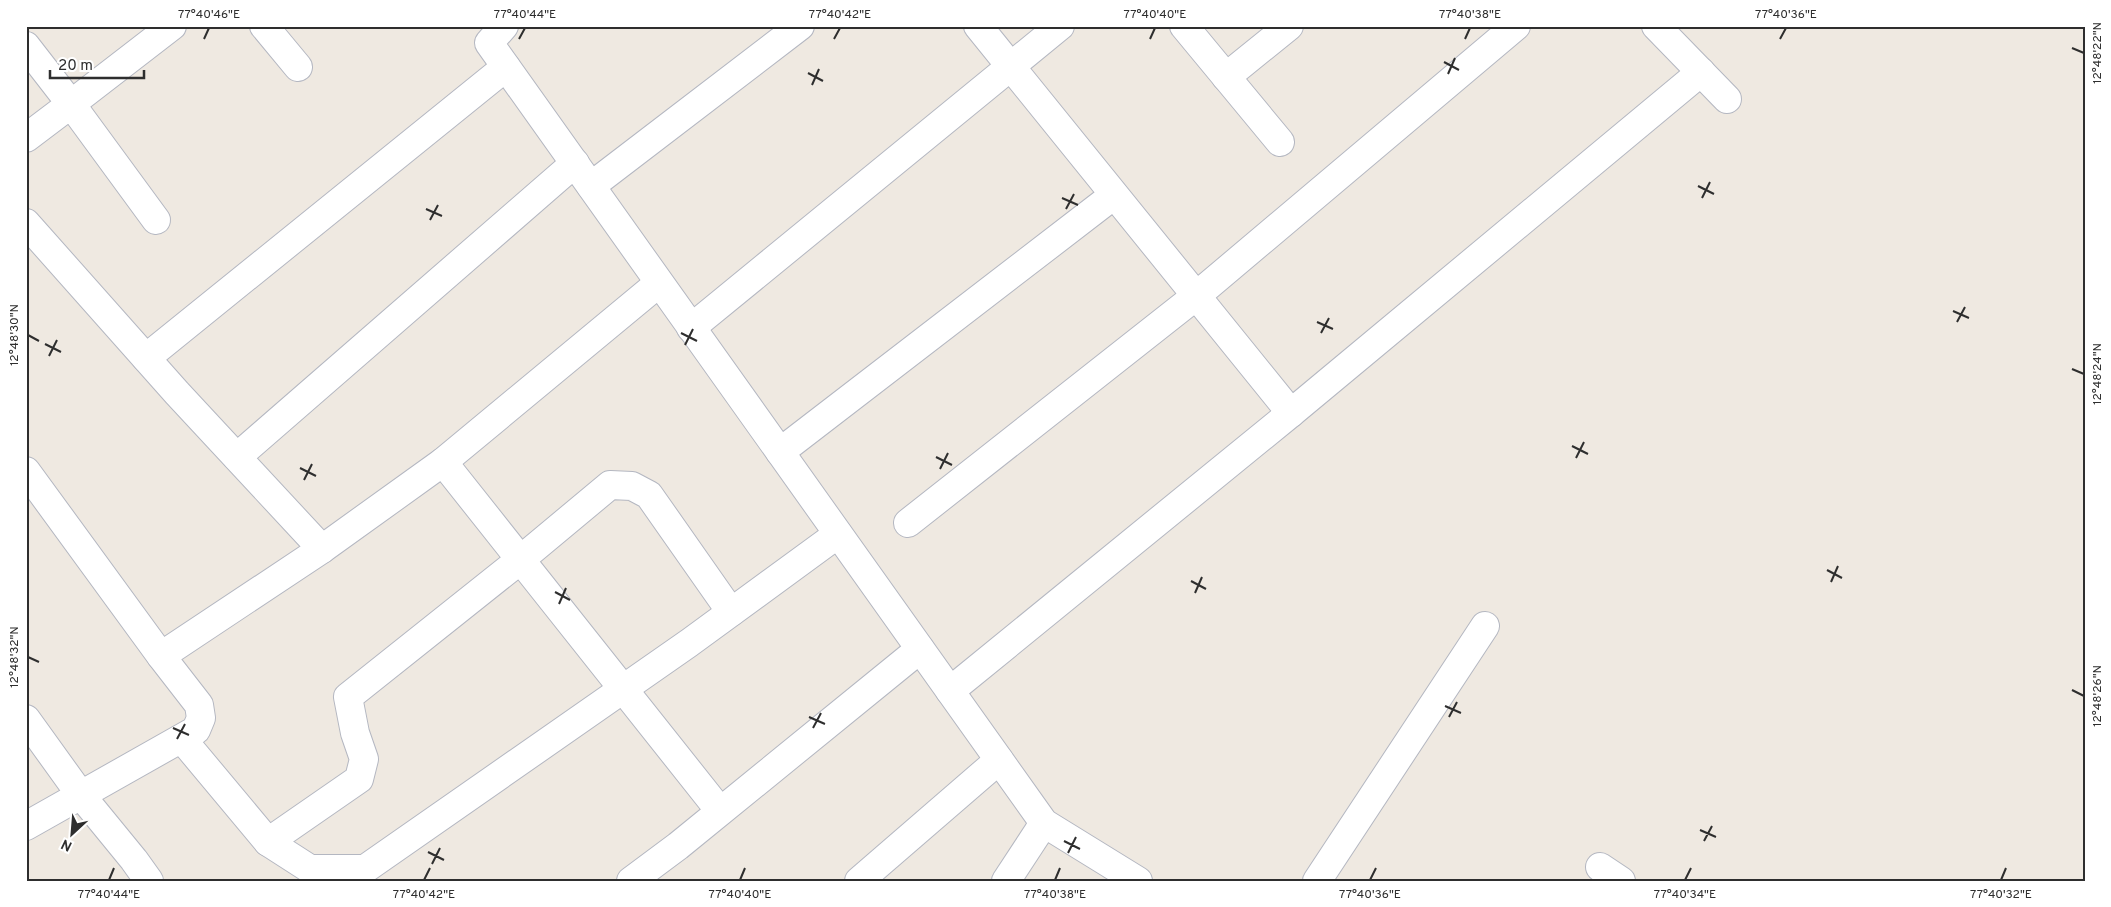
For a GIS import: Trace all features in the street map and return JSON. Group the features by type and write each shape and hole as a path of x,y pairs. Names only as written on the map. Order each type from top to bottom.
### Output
{"street":[{"path":"26,138 172,26"},
{"path":"264,26 298,67"},
{"path":"504,26 489,43 1044,823 1138,881"},
{"path":"591,186 800,26"},
{"path":"978,26 1292,413"},
{"path":"691,328 1060,26"},
{"path":"1184,26 1280,142"},
{"path":"1226,77 1290,26"},
{"path":"908,524 1196,296 1516,26"},
{"path":"1656,26 1727,100"},
{"path":"26,46 156,220"},
{"path":"146,358 506,67"},
{"path":"950,691 1292,413 1701,72"},
{"path":"237,457 575,163"},
{"path":"780,452 1114,195"},
{"path":"26,223 146,358 322,549"},
{"path":"160,656 322,549 443,462 660,282"},
{"path":"443,462 720,811"},
{"path":"26,471 160,656 199,705 201,718 196,730 182,739 80,794 26,826"},
{"path":"268,842 359,779 364,759 355,733 348,697 520,560 610,485 632,486 649,495 730,612"},
{"path":"182,739 268,842 314,875 365,869 689,643 838,534"},
{"path":"1316,881 1485,626"},
{"path":"631,881 678,846 920,649"},
{"path":"26,719 80,794 149,881"},
{"path":"859,881 999,760"},
{"path":"1006,881 1044,823"}]}
